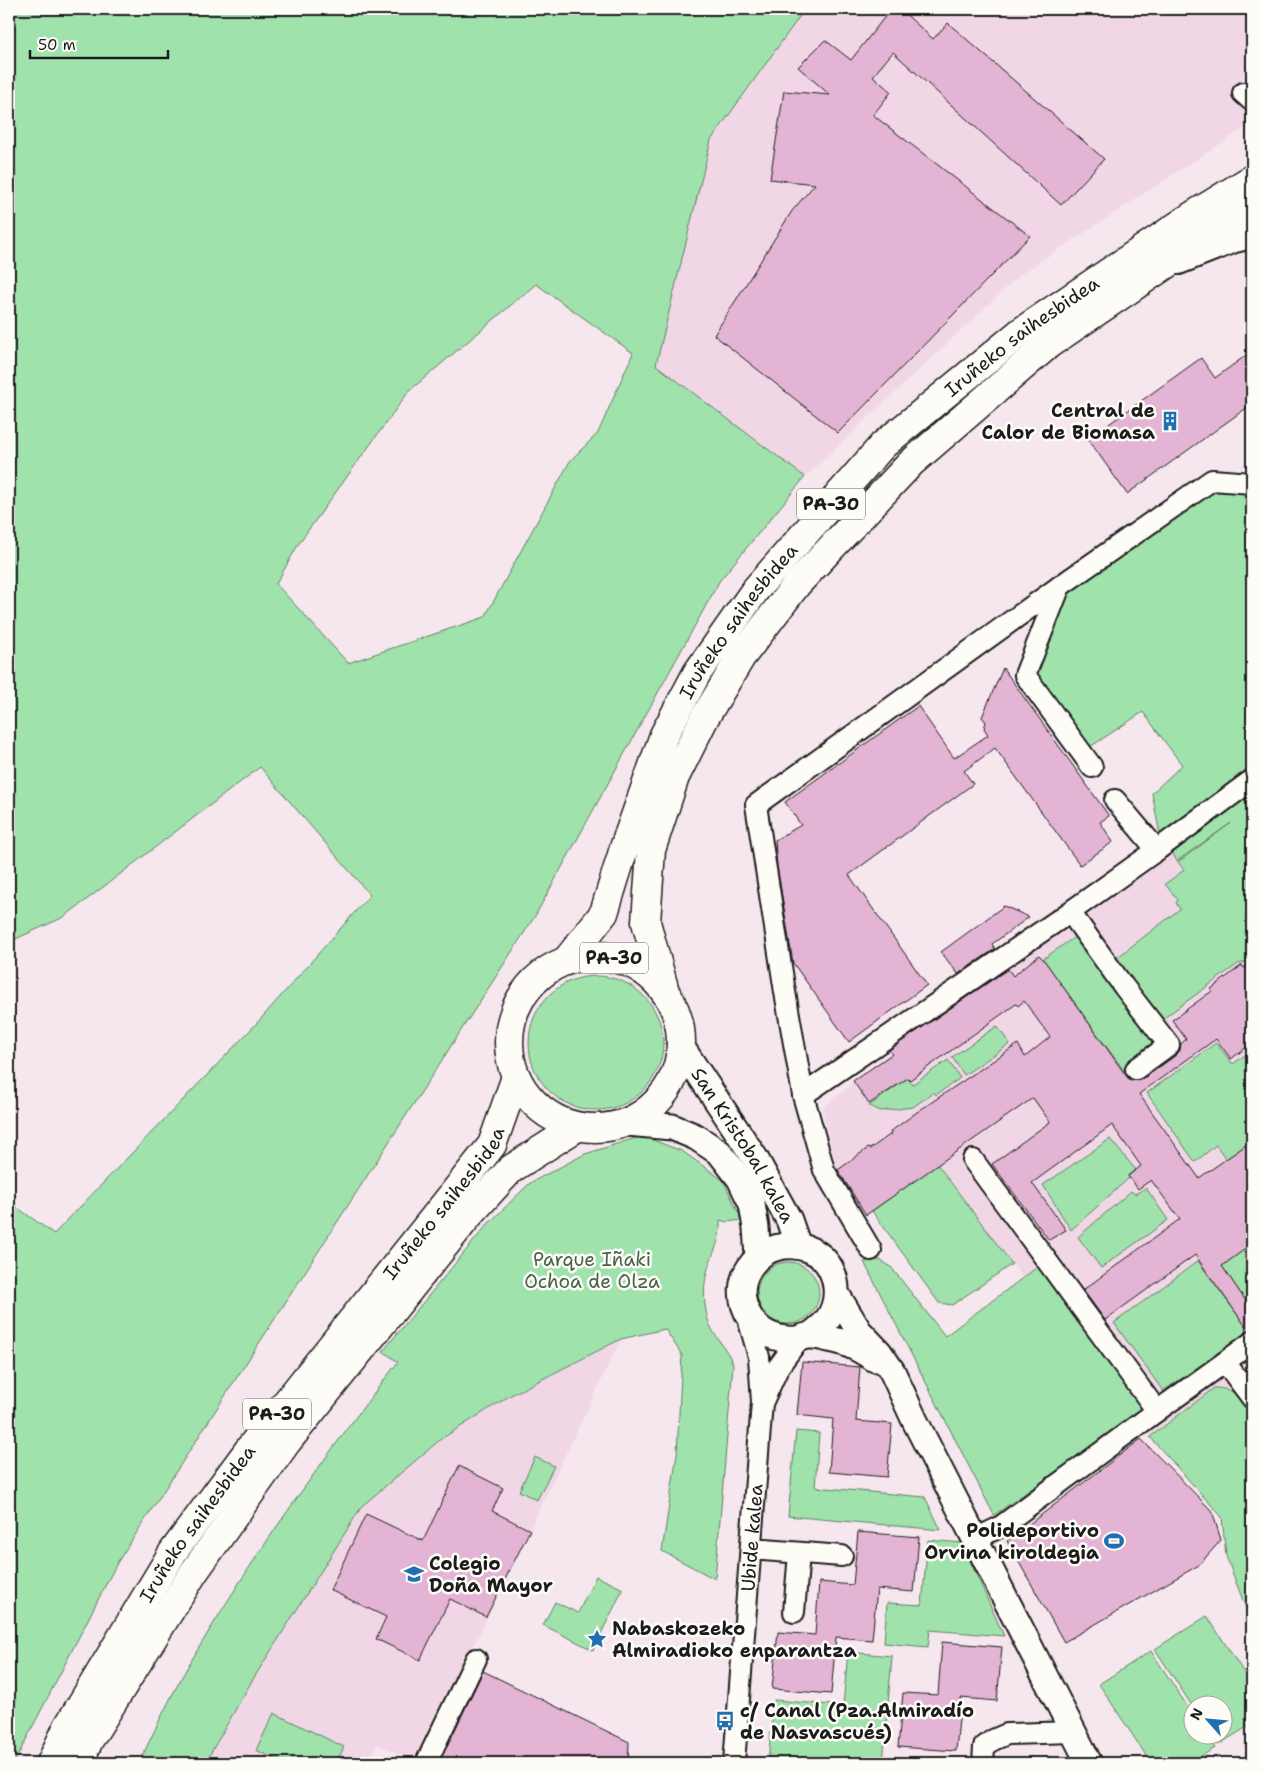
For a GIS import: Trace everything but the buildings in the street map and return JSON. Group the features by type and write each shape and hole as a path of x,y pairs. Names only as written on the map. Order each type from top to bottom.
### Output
{"highway":[{"name":"Iruñeko saihesbidea","path":"567,960 604,913 625,845 664,735 698,673 756,589 883,445 1022,331 1249,177"},
{"name":"Iruñeko saihesbidea","path":"664,988 646,922 651,850 675,777 704,717 741,657 796,584 911,463 1050,344 1205,238 1252,210"},
{"name":"PA-30","path":"593,955 620,958 644,970 664,988 675,1006 681,1027 682,1048 677,1072 665,1093 648,1111 627,1123 602,1129 577,1127 551,1117 530,1100 516,1077 509,1050 511,1021 523,995 542,974 567,960 593,955"},
{"name":"Iruñeko saihesbidea","path":"51,1763 67,1728 173,1552 250,1448 492,1146 516,1077"},
{"name":"Iruñeko saihesbidea","path":"79,1763 89,1740 194,1572 286,1443 469,1215 512,1169 577,1127"}],"main road":[{"name":"San Kristobal kalea","path":"682,1048 755,1158 789,1220 798,1246"},
{"name":"San Kristobal kalea","path":"627,1123 672,1127 696,1137 720,1153 740,1179 752,1204 758,1258"},
{"path":"804,1337 820,1329 828,1319 834,1308 837,1295 836,1281 830,1268 822,1258 811,1250 798,1246 783,1245 770,1249 749,1268 744,1281 742,1295 745,1308 751,1320 760,1330 772,1336 785,1339 804,1337 846,1343 886,1364"},
{"path":"837,1295 859,1331 879,1352 892,1371 1089,1763"}],"street":[{"path":"1252,94 1243,93 1252,101"},
{"path":"1156,272 1235,242 1252,238"},
{"path":"871,1250 824,1170 803,1095 784,992 756,805 1060,586 1212,480 1252,483"},
{"path":"1060,586 1025,675 1092,767"},
{"path":"803,1095 1070,912 1252,780"},
{"path":"1115,800 1156,850"},
{"path":"1070,912 1124,987 1169,1044 1136,1069"},
{"path":"973,1160 1157,1411"},
{"name":"Ubide kalea","path":"734,1763 762,1402 758,1357 745,1308"},
{"name":"Ubide kalea","path":"762,1402 778,1366 804,1337"},
{"path":"975,1539 1000,1527 1252,1342"},
{"path":"1225,1362 1252,1398"},
{"path":"751,1549 842,1556"},
{"path":"794,1612 799,1553"},
{"path":"426,1763 476,1659"},
{"path":"983,1763 984,1747 993,1740 1007,1734 1074,1732"}],"shaded area":[{"path":"805,9 1252,9 1252,123 1021,274 805,477 656,365 711,140"},
{"path":"1252,790 1252,1413 1234,1392 1222,1388 1214,1388 1150,1437 1135,1417 1040,1265 1023,1278 938,1164 866,1215 836,1171 822,1108 890,1052"},
{"name":"Colegio Doña Mayor","path":"621,1339 417,1763 378,1744 368,1763 205,1763 250,1684 362,1506 441,1439 511,1395"}],"green space":[{"path":"9,9 805,9 711,140 656,365 805,477 720,580 535,916 117,1563 14,1763 9,1763 9,1204 15,1206 54,1234 258,1022 370,895 260,767 64,917 9,942","holes":["536,284 633,353 598,433 570,461 485,617 348,663 276,584 299,543 409,391"]},
{"path":"1212,484 1252,489 1252,771 1160,835 1152,793 1182,765 1143,712 1087,749 1034,674 1068,588"},
{"path":"1243,797 1248,803 1246,806 1252,816 1252,961 1238,964 1161,1020 1115,959 1180,909 1176,903 1178,900 1165,884 1184,870 1178,862 1231,823 1177,861 1171,851"},
{"path":"1076,936 1159,1046 1124,1071 1043,959"},
{"path":"596,976 622,981 633,987 643,996 652,1006 658,1017 663,1043 658,1069 652,1080 643,1090 633,1099 622,1105 596,1110 570,1105 559,1099 549,1090 540,1080 534,1069 529,1043 534,1017 540,1006 549,996 559,987 570,981"},
{"path":"997,1026 1010,1044 964,1075 952,1057"},
{"path":"1216,1043 1233,1064 1252,1050 1252,1141 1226,1159 1216,1145 1195,1162 1147,1093"},
{"path":"948,1060 960,1078 936,1095 934,1092 913,1107 881,1111 869,1106 908,1078 913,1084"},
{"name":"Parque Iñaki Ochoa de Olza","path":"642,1136 682,1151 723,1180 742,1220 727,1222 720,1220 719,1239 709,1265 705,1286 705,1306 708,1320 733,1364 715,1579 662,1551 677,1454 682,1355 665,1329 621,1339 511,1395 441,1439 362,1506 250,1684 205,1763 139,1763 180,1680 235,1589 314,1474 398,1362 383,1351 487,1225 530,1183 585,1154"},
{"path":"1110,1139 1136,1170 1128,1175 1129,1178 1071,1230 1043,1185"},
{"path":"937,1164 1012,1264 952,1305 939,1303 872,1211"},
{"path":"1146,1188 1168,1220 1101,1268 1078,1237 1131,1191 1135,1194"},
{"path":"1252,1243 1252,1310 1222,1266"},
{"path":"880,1260 891,1267 945,1336 1040,1265 1147,1408 994,1515 864,1262"},
{"path":"1198,1261 1250,1332 1163,1391 1114,1323"},
{"path":"782,1262 794,1262 810,1271 817,1281 819,1293 817,1305 810,1315 794,1324 782,1324 771,1319 762,1310 757,1299 757,1287 762,1276 771,1267"},
{"path":"1214,1388 1233,1392 1241,1398 1252,1413 1252,1624 1226,1556 1222,1517 1150,1437"},
{"path":"796,1431 819,1433 815,1487 925,1497 941,1530 788,1516"},
{"path":"535,1457 554,1466 537,1500 519,1491"},
{"path":"928,1540 962,1543 1004,1636 930,1630 928,1647 884,1643 887,1603 922,1605"},
{"path":"596,1576 623,1589 593,1650 543,1625 555,1602 578,1613"},
{"path":"1207,1616 1252,1685 1252,1724 1234,1735 1234,1694 1184,1694 1155,1649"},
{"path":"1151,1651 1184,1701 1184,1744 1212,1744 1215,1748 1190,1763 1151,1763 1099,1684"},
{"path":"848,1652 892,1656 883,1763 768,1763 774,1700 843,1706"},
{"path":"274,1713 344,1747 336,1763 283,1763 256,1750"},
{"path":"898,1759 946,1763 897,1763"}],"place":[{"name":"Central de Calor de Biomasa","path":"1170,421"},
{"name":"Polideportivo Orvina kiroldegia","path":"1114,1541"},
{"name":"Colegio Doña Mayor","path":"414,1574"},
{"name":"Nabaskozeko Almiradioko enparantza","path":"597,1639"},
{"name":"c/ Canal (Pza.Almiradío de Nasvascués)","path":"725,1721"}]}
